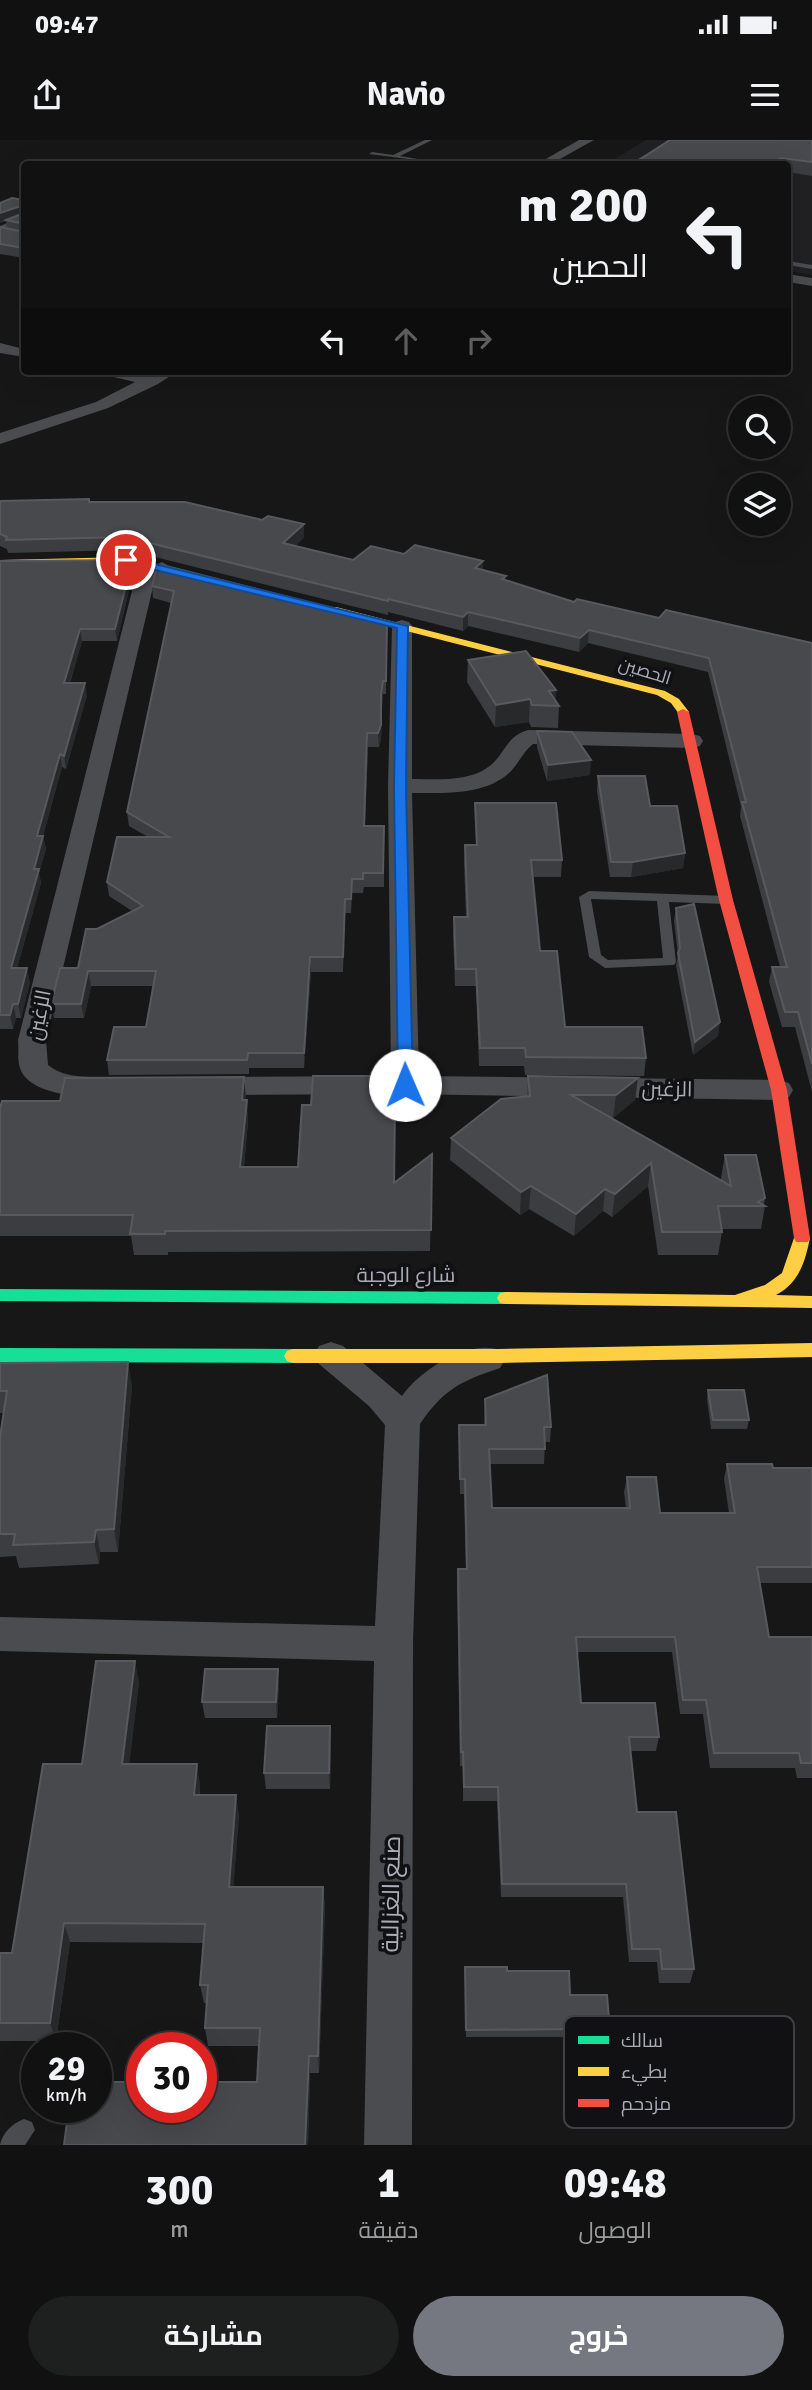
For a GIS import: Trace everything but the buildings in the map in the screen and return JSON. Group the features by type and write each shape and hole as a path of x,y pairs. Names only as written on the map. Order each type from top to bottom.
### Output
{"street":[{"path":"548,161 587,140"},
{"path":"791,278 812,282"},
{"path":"0,348 21,352"},
{"path":"125,375 152,381"},
{"path":"0,439 102,405 163,375"},
{"path":"0,433 38,426"},
{"path":"0,563 126,560 228,584"},
{"name":"الزغين","path":"122,1087 68,1087 46,1079 34,1069 32,1040 147,576 162,568"},
{"name":"الحصين","path":"322,607 661,693 675,701 684,713 726,900 779,1090 802,1239 796,1269 783,1284 759,1295 731,1302"},
{"path":"402,626 400,786 405,1085"},
{"path":"400,786 461,783 488,777 505,764 519,742 528,737 692,741"},
{"name":"الزغين","path":"176,1086 405,1085 779,1090"},
{"name":"شارع الوجبة","path":"0,1295 812,1302"},
{"path":"429,1313 465,1297"},
{"path":"0,1355 498,1356 812,1350"},
{"path":"331,1355 381,1396 402,1421 425,1390 458,1368 498,1356"},
{"name":"صنع الغزالية","path":"388,2145 394,1644 402,1421"},
{"path":"0,1634 394,1644"}],"lane":[{"path":"394,157 429,140"},
{"path":"638,161 673,140"},
{"path":"372,154 423,161"},
{"path":"0,231 21,219"},
{"path":"12,223 21,225"},
{"path":"0,231 12,236"},
{"path":"791,264 812,267"},
{"path":"663,898 670,962 605,964 598,961 595,957 586,897 593,894 726,900"}],"shaded area":[{"path":"646,140 812,140 812,275 791,272 791,161 611,161"}],"traffic: fast":[{"path":"0,1295 506,1298"},
{"path":"0,1355 293,1356"}],"traffic: slow":[{"path":"0,563 126,560 209,579"},
{"path":"336,610 661,693 675,701 683,712"},
{"path":"731,1302 781,1285 794,1268 802,1238"},
{"path":"506,1298 812,1302"},
{"path":"293,1356 498,1356 812,1350"}],"traffic: jam":[{"path":"683,712 726,900 779,1090 802,1238"}],"route":[{"path":"126,560 402,626 400,786 405,1085"}]}
